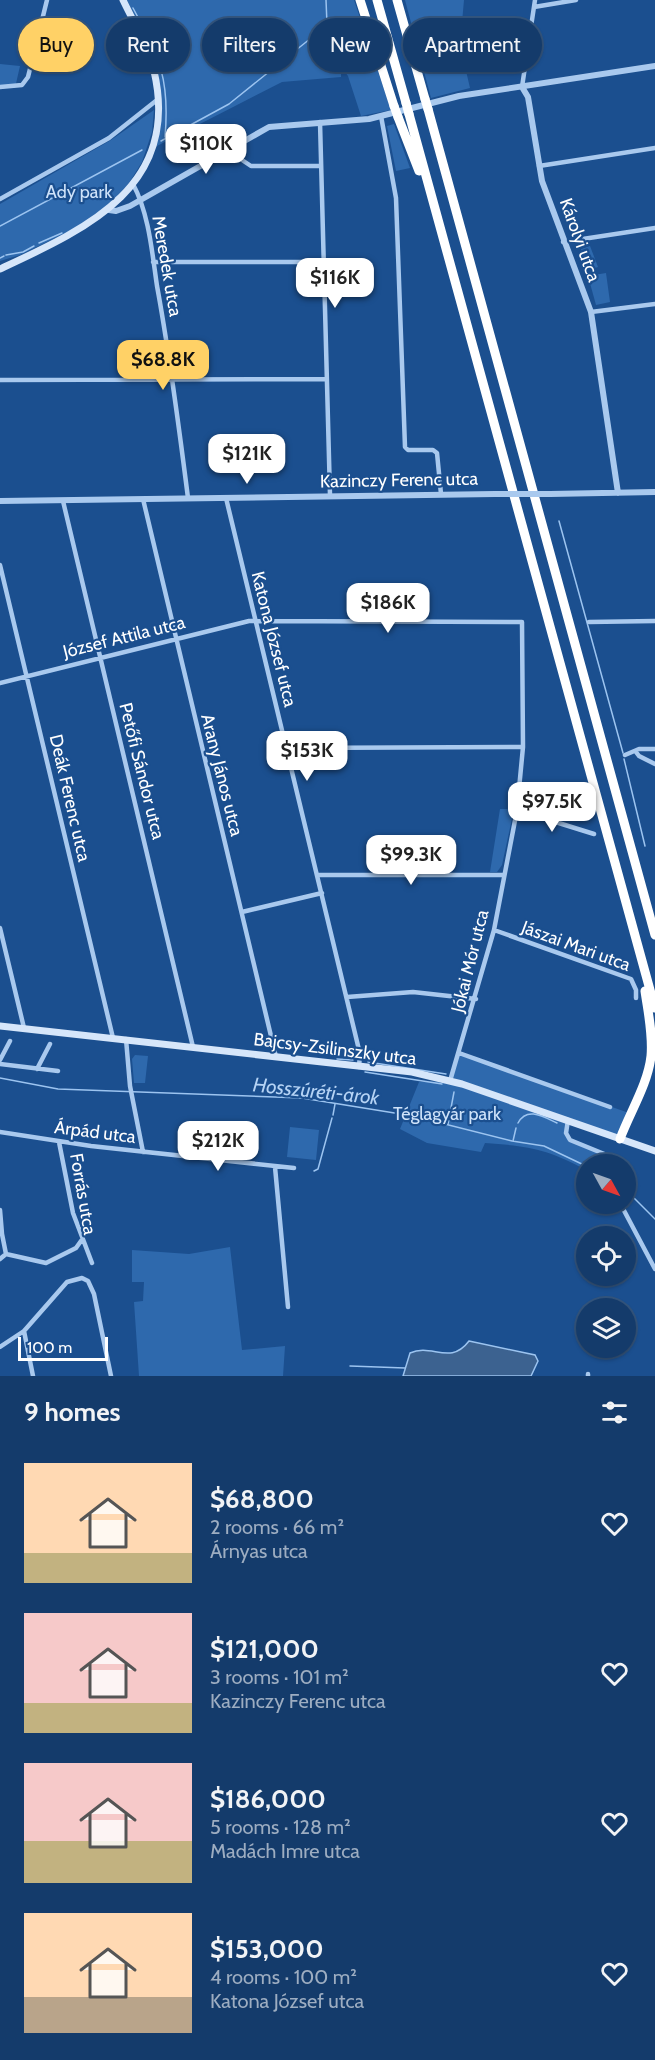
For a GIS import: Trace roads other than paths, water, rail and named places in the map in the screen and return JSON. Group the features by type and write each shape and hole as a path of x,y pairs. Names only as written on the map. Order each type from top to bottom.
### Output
{"highway":[{"path":"360,0 394,112 454,274"},
{"path":"377,0 655,1008"},
{"path":"397,0 655,936"},
{"path":"620,1138 643,1083 651,1056 649,1014 636,959 635,941"}],"main road":[{"path":"0,269 72,233 109,210 133,184 150,152 156,126 158,98 151,61 123,0"},
{"name":"Bajcsy-Zsilinszky utca","path":"0,1026 412,1072 450,1081 655,1151"}],"street":[{"path":"0,87 22,85 28,77 47,0"},
{"name":"Károlyi utca","path":"535,0 522,87 528,97 538,166 563,242 591,312 618,493"},
{"path":"534,7 576,0"},
{"path":"109,210 116,211 141,199 269,127 381,116 449,98 655,66"},
{"path":"0,199 109,138 158,98"},
{"path":"381,116 396,198 405,447 437,452 441,494"},
{"path":"320,122 330,495"},
{"path":"236,144 245,165 320,166"},
{"path":"538,166 655,148"},
{"name":"Meredek utca","path":"133,184 141,199 153,262 174,380 189,498"},
{"path":"563,242 655,228"},
{"path":"153,262 323,262"},
{"path":"591,312 655,304"},
{"path":"0,380 326,379"},
{"name":"Kazinczy Ferenc utca","path":"0,501 655,492"},
{"name":"Katona József utca","path":"226,498 347,997 360,1054 359,1067"},
{"name":"Arany János utca","path":"142,499 276,1057"},
{"name":"Petőfi Sándor utca","path":"63,501 193,1047"},
{"name":"Deák Ferenc utca","path":"0,565 113,1038"},
{"name":"József Attila utca","path":"0,683 175,638 255,621 522,622"},
{"path":"589,622 655,621"},
{"name":"Jókai Mór utca","path":"450,1081 476,999 494,930 517,810 523,747 522,622"},
{"path":"287,748 523,747"},
{"path":"625,755 639,749 655,749"},
{"path":"636,752 655,764"},
{"path":"517,810 594,834"},
{"path":"318,875 503,875"},
{"path":"242,912 322,893"},
{"path":"0,928 24,1028"},
{"name":"Jászai Mari utca","path":"494,930 632,979 636,998"},
{"path":"347,997 413,992 476,999"},
{"path":"126,1040 130,1086 143,1152"},
{"path":"10,1041 0,1062 58,1071"},
{"path":"36,1069 50,1044"},
{"path":"459,1053 610,1107"},
{"path":"568,1120 566,1133 570,1140 604,1154"},
{"name":"Árpád utca","path":"0,1132 59,1142 294,1168"},
{"name":"Forrás utca","path":"6,1254 46,1263 76,1248 81,1241 59,1142"},
{"path":"275,1167 288,1307"},
{"path":"0,1210 1,1235 6,1254 0,1259"},
{"path":"626,1214 655,1269"},
{"path":"81,1241 92,1263"},
{"path":"0,1347 24,1331 70,1279 79,1277 89,1284 94,1293 111,1376"},
{"path":"24,1331 33,1376"}],"waterway":[{"path":"326,0 327,18"},
{"path":"133,8 150,41 161,70 166,100 165,137"},
{"name":"Hosszúréti-árok","path":"161,141 229,104 309,40"},
{"name":"Hosszúréti-árok","path":"0,226 142,150"},
{"path":"39,243 62,233"},
{"path":"6,255 23,252 34,246"},
{"path":"0,258 4,256"},
{"path":"559,521 623,753"},
{"path":"624,759 645,846"},
{"path":"337,1059 353,1060"},
{"path":"368,1062 446,1074"},
{"path":"365,1072 442,1084"},
{"name":"Hosszúréti-árok","path":"0,1078 58,1089 302,1098 413,1116 512,1141 544,1146 576,1161"},
{"path":"448,1124 454,1092"},
{"path":"333,1115 335,1104"},
{"path":"518,1123 526,1115 531,1114 557,1123"},
{"path":"314,1171 318,1169 332,1118"},
{"path":"513,1141 516,1128"},
{"name":"Hosszúréti-árok","path":"636,1200 655,1219"},
{"path":"350,1366 405,1368"}],"park label":[{"name":"Ady park","path":"79,192"},
{"name":"Téglagyár park","path":"447,1114"}]}
